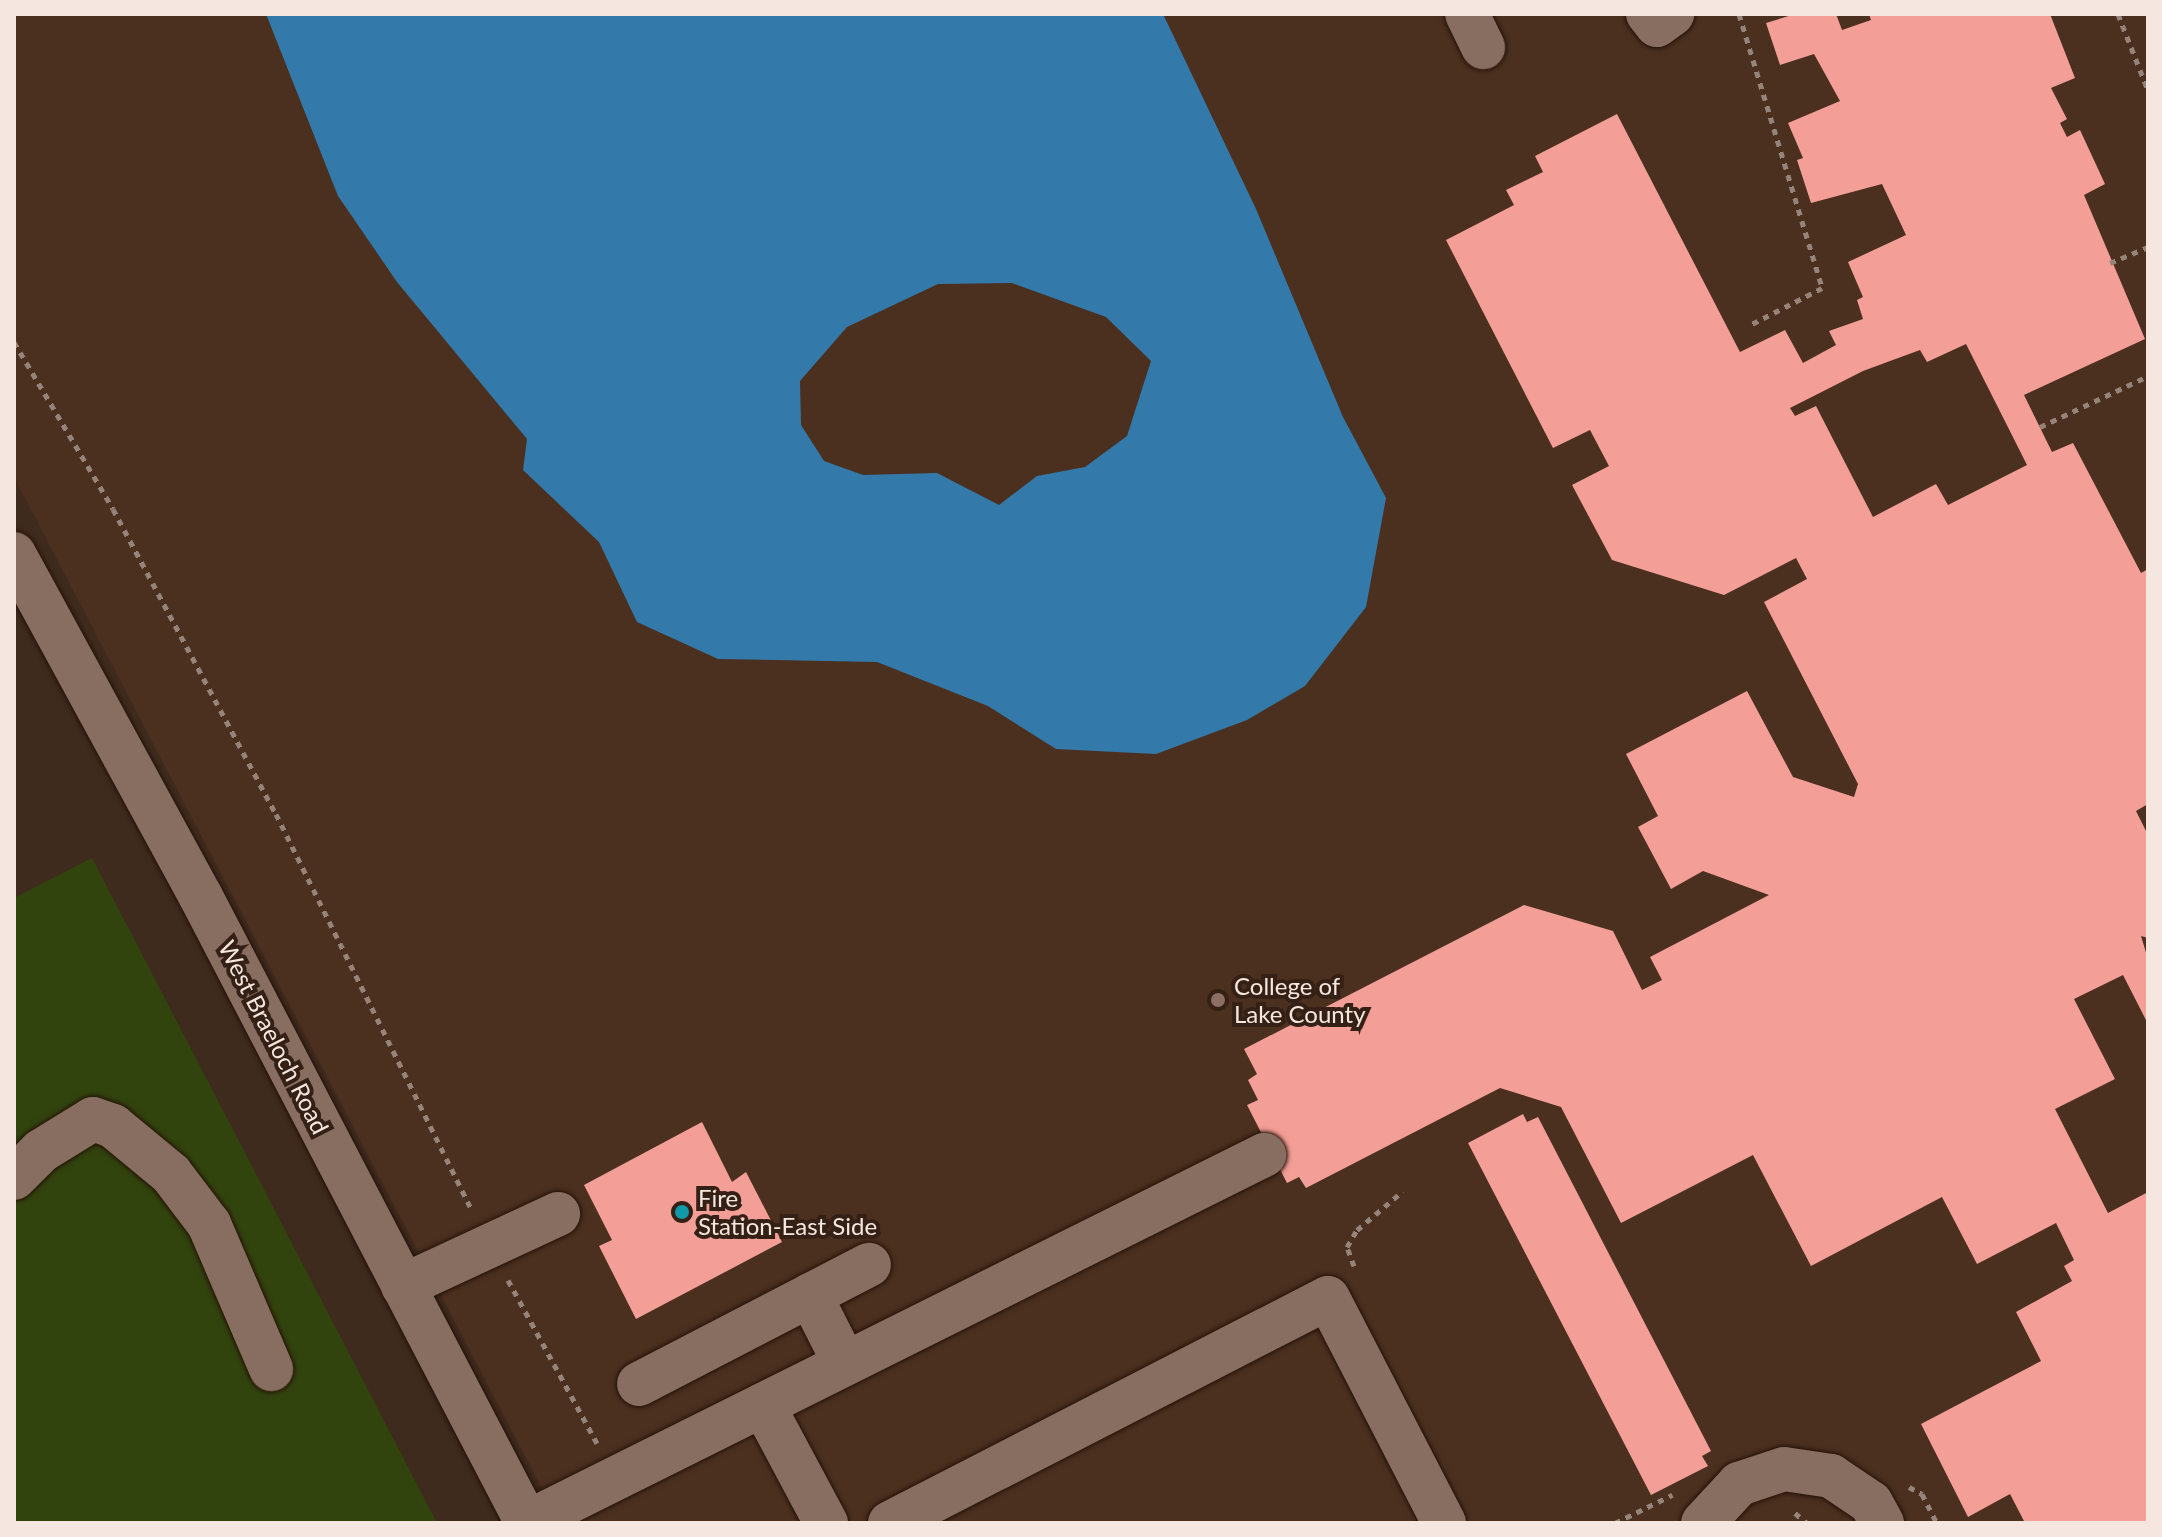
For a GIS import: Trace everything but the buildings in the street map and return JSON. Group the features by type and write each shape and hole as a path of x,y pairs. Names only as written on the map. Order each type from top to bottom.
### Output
{"street":[{"path":"1648,14 1657,25 1672,14"},
{"name":"West Braeloch Road","path":"14,554 207,909 526,1523"},
{"path":"14,1178 41,1151 93,1119 113,1126 171,1174 209,1224 271,1369"},
{"path":"526,1523 1264,1155"},
{"path":"403,1286 558,1214"},
{"path":"639,1384 869,1265"},
{"path":"810,1295 845,1364"},
{"path":"890,1523 1328,1298 1444,1523"},
{"path":"763,1405 826,1523"},
{"path":"1693,1506 1739,1484 1784,1469 1831,1476 1871,1503 1882,1523"}],"path":[{"path":"1739,14 1822,288 1750,325"},
{"path":"2118,14 2148,90"},
{"path":"2110,263 2148,247"},
{"path":"14,342 113,509 276,814 490,1246 616,1478"},
{"path":"2040,427 2148,376"},
{"path":"1357,1278 1347,1247 1357,1230 1403,1191"},
{"path":"1615,1523 1693,1506"}],"shaded area":[{"name":"College of Lake County","path":"14,14 2148,14 2148,1523 560,1523 14,477"}],"green space":[{"path":"92,858 437,1523 14,1523 14,898"}],"water":[{"path":"266,14 1163,14 1256,209 1343,417 1386,498 1366,607 1305,686 1247,720 1156,754 1056,749 988,706 877,662 718,659 637,622 599,542 523,470 527,439 397,282 338,196","holes":["1012,283 1106,317 1151,361 1127,436 1085,467 1037,476 999,505 937,473 863,475 824,461 801,425 800,381 847,327 938,284"]}],"place":[{"name":"College of Lake County","path":"1218,1000"},
{"name":"Fire Station-East Side","path":"682,1212"}]}
